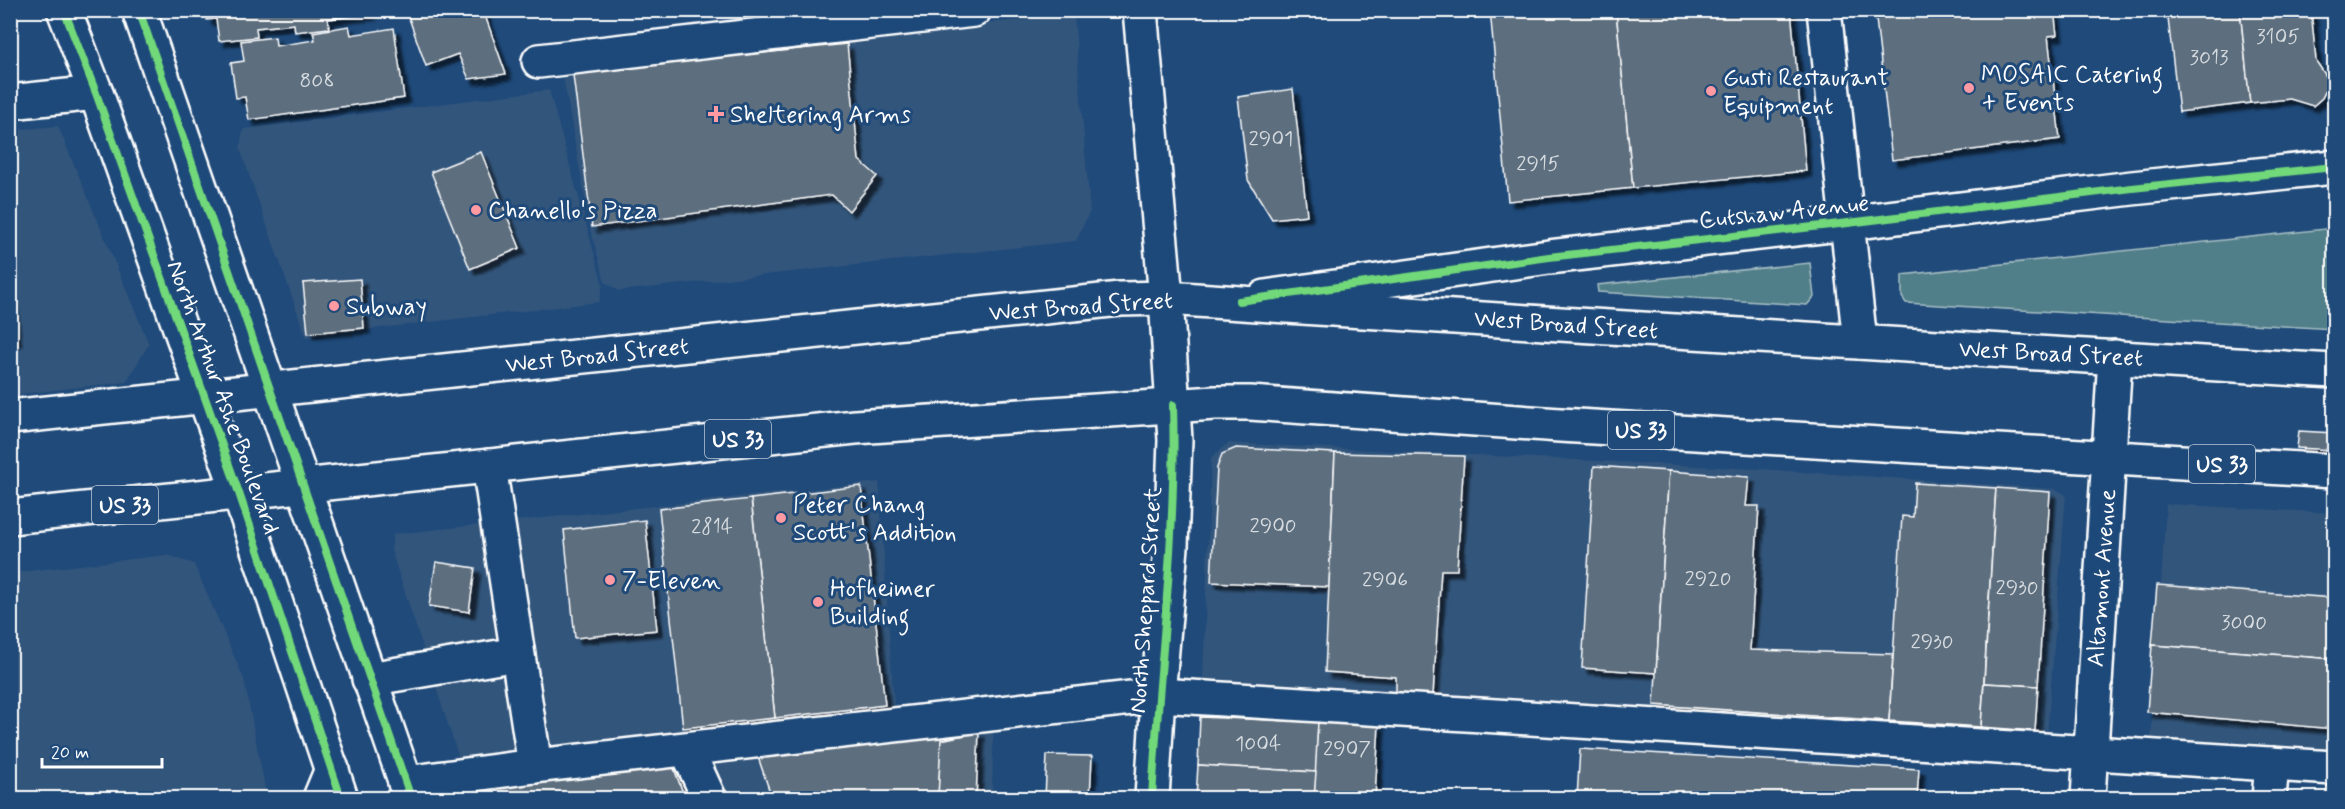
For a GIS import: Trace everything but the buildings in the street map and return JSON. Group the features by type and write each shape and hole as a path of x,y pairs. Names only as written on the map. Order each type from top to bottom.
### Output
{"main road":[{"name":"North Arthur Ashe Boulevard","path":"64,10 96,93 238,493 331,789"},
{"name":"North Arthur Ashe Boulevard","path":"139,10 408,791"},
{"path":"539,61 974,10"},
{"name":"North Sheppard Street","path":"1140,10 1166,298 1174,440 1171,547 1152,798"},
{"path":"1824,10 1860,342"},
{"path":"10,102 96,93"},
{"name":"Cutshaw Avenue","path":"1239,301 1549,256 1848,223 2132,188 2334,167"},
{"name":"West Broad Street","path":"10,417 1120,299 1166,298 2334,371"},
{"name":"Altamont Avenue","path":"2088,798 2115,357"},
{"name":"US 33","path":"10,517 855,426 948,419 1108,412 1173,405 1250,403 1571,426 2334,471"},
{"path":"489,466 535,766"},
{"path":"369,679 518,654"},
{"path":"408,791 535,766 1158,695 2334,768"},
{"path":"687,750 709,798"},
{"path":"2270,798 2272,764"}],"shaded area":[{"path":"1074,15 1090,211 1076,241 619,291 605,282 591,232 562,71 569,62"},
{"path":"549,90 603,285 599,302 306,337 240,149 243,129"},
{"path":"58,126 149,344 126,382 11,395 10,130"},
{"path":"1228,443 1760,469 2056,489 2066,495 2047,737 1208,682 1203,679 1211,458"},
{"path":"879,482 894,705 994,698 992,798 472,798 391,550 393,534"},
{"path":"2166,504 2334,513 2334,753 2151,738"},
{"path":"167,555 194,564 244,679 267,798 11,798 11,573"}],"green space":[{"path":"2334,228 2334,329 1906,303 1902,297 1902,275"},
{"path":"1810,263 1814,297 1807,305 1598,292 1597,285"}],"cycle path":[{"path":"64,10 96,93 239,493 341,798"},
{"path":"139,10 411,798"},
{"path":"1239,301 1549,257 2132,188 2334,167"},
{"path":"1152,798 1170,553 1174,454 1173,405"}],"place":[{"name":"MOSAIC Catering + Events","path":"1969,88"},
{"name":"Gusti Restaurant Equipment","path":"1711,91"},
{"name":"Sheltering Arms","path":"716,114"},
{"name":"Chanello's Pizza","path":"476,210"},
{"name":"Subway","path":"334,306"},
{"name":"Peter Chang Scott's Addition","path":"781,518"},
{"name":"7-Eleven","path":"610,580"},
{"name":"Hofheimer Building","path":"818,602"}]}
